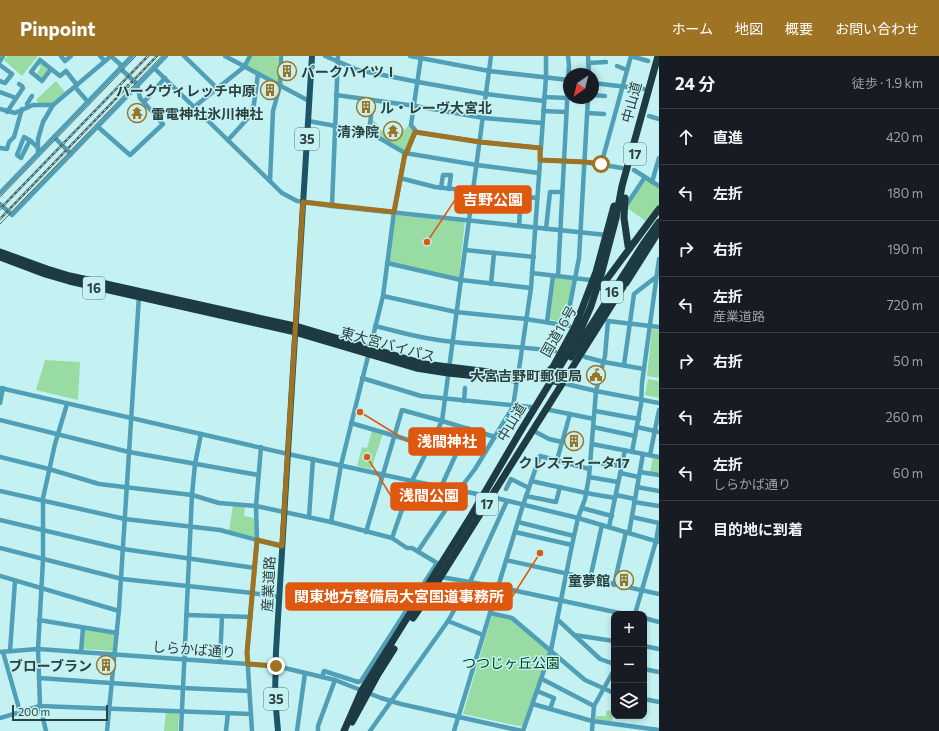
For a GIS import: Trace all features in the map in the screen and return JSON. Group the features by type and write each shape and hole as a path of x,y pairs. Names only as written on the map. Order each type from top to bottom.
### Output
{"highway":[{"name":"中山道","path":"344,731 365,692 565,362 591,306 602,275 615,224 622,186 658,56"},
{"name":"中山道","path":"628,246 623,212 626,190 659,64"},
{"path":"570,326 592,286 638,128"},
{"name":"16","path":"601,288 659,209"},
{"name":"16","path":"570,350 659,217"},
{"name":"16","path":"565,362 659,222"},
{"name":"16","path":"623,287 659,231"},
{"name":"東大宮バイパス","path":"0,252 47,269 139,295"},
{"name":"東大宮バイパス","path":"0,257 45,274 69,281 295,329 369,351 448,370 562,383"},
{"name":"中山道","path":"348,731 365,692 441,577 545,409 623,287 626,278"},
{"name":"国道16号","path":"527,377 546,374 553,366 570,326 589,304"},
{"path":"553,366 554,374 562,383"},
{"name":"東大宮バイパス","path":"518,378 527,377 546,381"},
{"path":"460,546 488,477 546,381"},
{"name":"17","path":"410,622 472,517"}],"main road":[{"name":"産業道路","path":"278,731 276,666 279,598 312,56"},
{"name":"35","path":"289,432 293,420 298,238 302,223"}],"street":[{"path":"0,60 3,56"},
{"path":"61,56 65,61 71,56"},
{"path":"100,56 105,61"},
{"path":"38,154 38,139 43,122 53,105 111,56 138,85 140,98 163,124 130,155 98,127"},
{"path":"0,193 132,56"},
{"path":"0,204 12,215 166,56"},
{"path":"184,56 217,88"},
{"path":"225,56 309,101"},
{"path":"194,106 244,67 250,56"},
{"path":"325,56 338,59 358,70 418,82 486,94 544,99 563,98"},
{"path":"410,56 489,71 563,79"},
{"path":"392,538 412,481 442,421 484,118 491,56"},
{"path":"418,551 475,469 514,405 534,257 540,148 546,77 546,56"},
{"path":"568,56 568,68"},
{"path":"588,56 588,68"},
{"path":"601,164 631,56 648,61"},
{"path":"270,181 273,111 280,86 279,57"},
{"path":"331,522 341,465 383,296 394,212 405,154 416,130 411,125 421,57"},
{"path":"332,206 338,59"},
{"path":"51,69 42,81 31,72 40,60 60,76 66,71 88,102"},
{"path":"588,63 606,62"},
{"path":"0,65 12,74 4,83 0,81"},
{"path":"617,66 627,70"},
{"path":"154,68 282,193 297,201 606,235"},
{"path":"228,140 249,118 254,104 258,74"},
{"path":"144,102 165,78"},
{"path":"7,112 23,88 19,84"},
{"path":"599,84 644,89"},
{"path":"0,92 16,98"},
{"path":"336,95 484,118 542,123"},
{"path":"28,107 27,104 32,96"},
{"path":"599,96 605,96"},
{"path":"369,132 373,100"},
{"path":"0,109 15,113 28,107 40,104 53,105"},
{"path":"547,322 556,276 561,230 567,104"},
{"path":"383,296 456,312 526,319 570,326 575,278 579,258 588,104"},
{"path":"0,148 7,149 9,142 14,137 22,110"},
{"path":"543,111 566,112"},
{"path":"587,113 604,114"},
{"path":"649,116 659,119"},
{"path":"308,121 369,132 405,154 539,173"},
{"path":"415,132 480,142 540,148"},
{"path":"54,137 71,154"},
{"path":"31,141 37,147"},
{"path":"652,182 659,158"},
{"path":"540,160 585,162 622,168"},
{"path":"634,170 659,186"},
{"path":"441,188 443,175 451,175 449,189"},
{"path":"627,204 644,177"},
{"path":"400,178 441,188 537,198"},
{"path":"546,229 550,192 562,192"},
{"path":"519,226 521,196"},
{"path":"465,250 534,257"},
{"path":"491,284 494,253"},
{"path":"632,452 642,400 644,369 659,259"},
{"path":"387,263 461,280 531,288"},
{"path":"532,273 590,280"},
{"path":"624,365 634,294 656,277"},
{"path":"107,731 122,579 139,295"},
{"path":"523,731 551,650 578,518 586,493 590,469 596,392 604,362 608,321 659,327"},
{"path":"375,326 426,338 452,342 555,351"},
{"path":"585,357 644,369"},
{"path":"362,378 421,396 531,407"},
{"path":"562,383 596,392 659,403"},
{"path":"0,403 2,388 131,419 383,475 477,494"},
{"path":"464,401 466,388"},
{"path":"46,731 40,706 38,649 43,560 43,501 58,434 67,404"},
{"path":"545,409 594,419"},
{"path":"366,532 402,410 495,437"},
{"path":"595,410 639,419"},
{"path":"650,455 657,432 659,410"},
{"path":"557,460 570,414"},
{"path":"0,420 129,452 258,476"},
{"path":"351,423 429,446"},
{"path":"593,427 635,436"},
{"path":"441,487 468,428"},
{"path":"637,428 657,432"},
{"path":"532,430 562,442"},
{"path":"181,731 192,495 195,464 201,434"},
{"path":"592,444 659,457"},
{"path":"252,731 247,653 257,540 256,506 261,447"},
{"path":"609,527 625,450"},
{"path":"614,585 632,516 643,454"},
{"path":"454,731 523,505 540,456 590,469"},
{"path":"0,457 50,469 100,484 192,495 219,503 256,506 331,522 392,538 407,548 412,548 437,563 361,681 358,682 324,671 322,677"},
{"path":"309,517 313,459"},
{"path":"590,462 622,466"},
{"path":"640,472 659,475"},
{"path":"620,473 639,477"},
{"path":"589,477 618,482"},
{"path":"506,488 511,479 529,488"},
{"path":"531,481 586,493 616,496 659,506"},
{"path":"526,496 556,502 560,487"},
{"path":"637,487 659,490"},
{"path":"0,491 125,519 220,530 282,546"},
{"path":"496,498 578,518 658,541"},
{"path":"372,731 448,620 470,582 507,501"},
{"path":"582,508 612,516"},
{"path":"632,516 659,524 658,541 641,590 636,611"},
{"path":"0,520 123,550 255,568"},
{"path":"518,522 574,536"},
{"path":"590,579 602,525"},
{"path":"515,532 572,545"},
{"path":"0,548 122,579 253,593 279,598"},
{"path":"506,560 659,594"},
{"path":"0,576 119,611"},
{"path":"441,577 498,587 611,611"},
{"path":"10,651 15,581"},
{"path":"490,613 512,618 585,680 611,692"},
{"path":"186,615 251,617"},
{"path":"220,662 222,616"},
{"path":"557,619 600,659 611,663"},
{"path":"647,619 659,622"},
{"path":"39,620 117,633"},
{"path":"448,620 483,636"},
{"path":"81,652 83,628"},
{"path":"573,634 611,640"},
{"path":"647,647 659,649"},
{"name":"しらかば通り","path":"2,652 38,649 276,666 335,680 391,702 523,731"},
{"path":"2,652 20,712"},
{"path":"647,670 659,672"},
{"path":"297,731 305,673"},
{"path":"592,731 594,706 611,675"},
{"path":"39,678 183,688 249,690"},
{"path":"542,679 594,706"},
{"path":"318,731 318,726 335,680"},
{"path":"537,691 554,698 550,709"},
{"path":"647,700 659,702"},
{"path":"533,704 592,721 659,730"},
{"path":"0,718 40,706 251,714"},
{"path":"226,731 228,713"}],"green space":[{"path":"7,56 38,56 22,76 4,60"},
{"path":"251,56 278,57 278,82 247,67 246,65"},
{"path":"40,62 49,69 42,79 36,75 41,67 38,64"},
{"path":"56,81 65,92 52,103 39,103 36,100"},
{"path":"371,118 377,124 376,127 395,139 403,128 405,130 409,124 414,130 405,152 370,131"},
{"path":"646,180 659,188 659,206 647,222 627,208"},
{"path":"395,215 465,221 459,277 457,278 389,262"},
{"path":"555,277 573,279 564,323 549,319"},
{"path":"652,329 659,330 659,378 647,376"},
{"path":"45,360 80,362 78,400 36,390"},
{"path":"648,379 659,381 659,398 645,395"},
{"path":"372,431 383,434 371,469 357,466 362,447 367,448"},
{"path":"653,457 659,458 659,474 650,472"},
{"path":"233,505 245,506 244,516 255,518 255,538 229,531"},
{"name":"つつじヶ丘公園","path":"492,615 513,620 549,651 523,727 463,714"},
{"path":"85,629 114,634 113,651 83,649"},
{"path":"611,710 612,722 596,720 596,716 606,716 606,711"},
{"path":"166,712 179,713 178,731 164,731"}],"tram line":[{"path":"0,197 136,56"},
{"path":"0,224 162,56"}],"railway":[{"path":"0,209 148,56"},
{"path":"0,219 157,56"}],"place":[{"name":"パークハイツⅠ","path":"287,71"},
{"name":"パークヴィレッチ中原","path":"270,90"},
{"name":"ル・レーヴ大宮北","path":"366,107"},
{"name":"雷電神社氷川神社","path":"137,113"},
{"name":"清浄院","path":"393,131"},
{"name":"吉野公園","path":"427,242"},
{"name":"大宮吉野町郵便局","path":"596,375"},
{"name":"浅間神社","path":"360,412"},
{"name":"クレスティータ17","path":"574,441"},
{"name":"浅間公園","path":"367,457"},
{"name":"関東地方整備局大宮国道事務所","path":"540,553"},
{"name":"童夢館","path":"624,580"},
{"name":"ブローブラン","path":"106,665"}],"route":[{"path":"276,666 248,664 247,653 257,540 282,546 303,202 394,212 405,154 415,132 480,142 540,148 540,160 601,164"}]}
